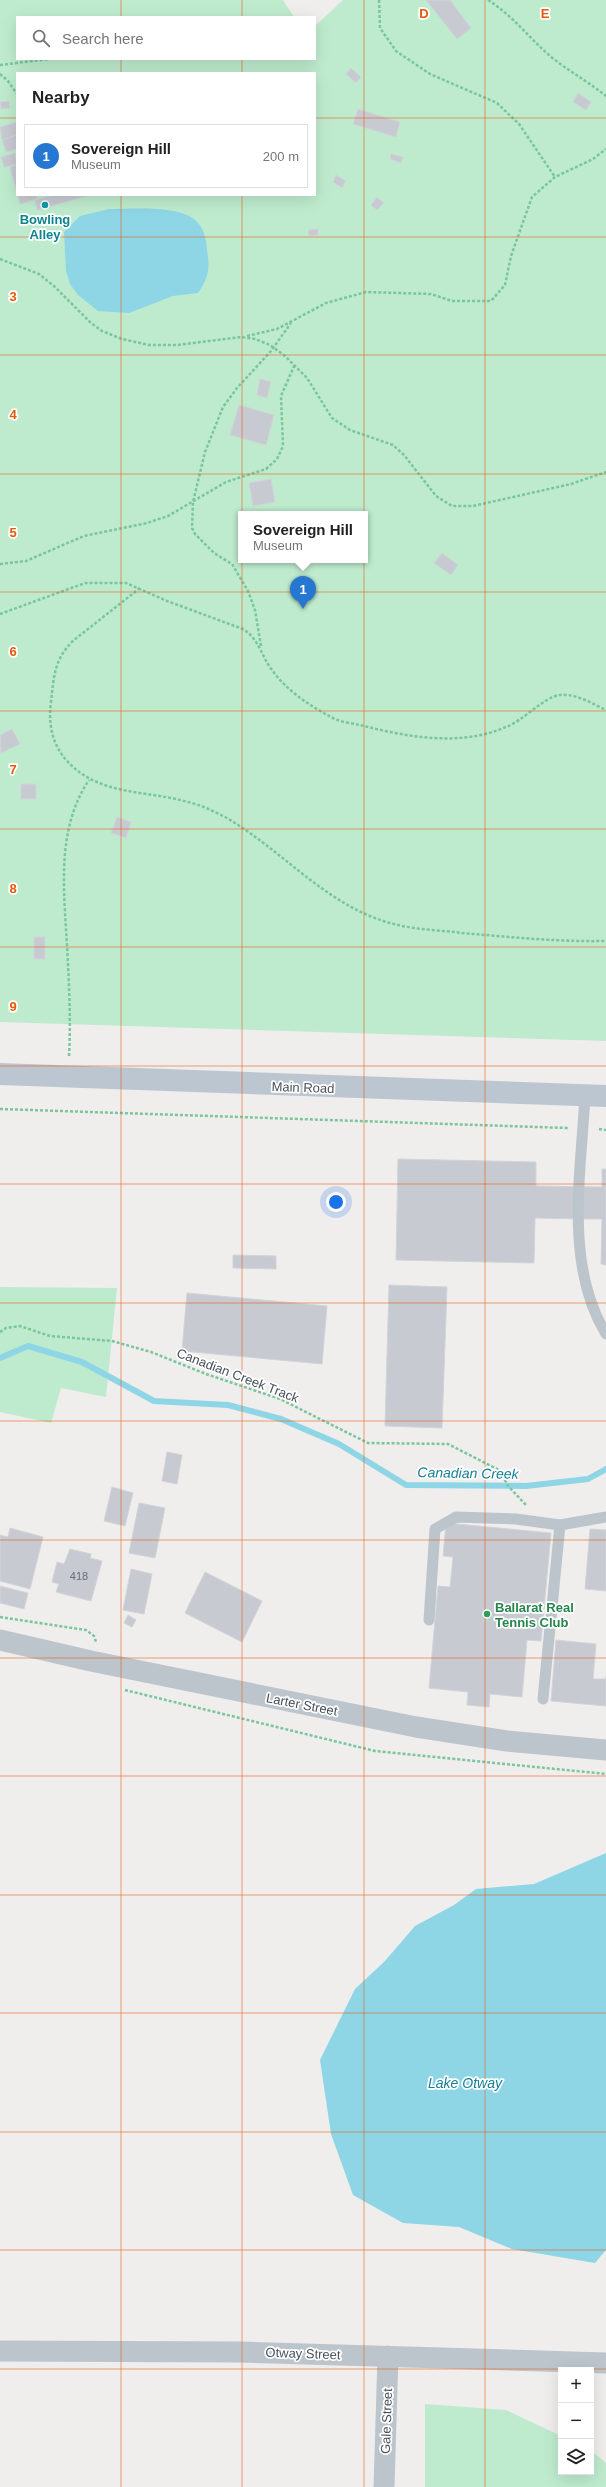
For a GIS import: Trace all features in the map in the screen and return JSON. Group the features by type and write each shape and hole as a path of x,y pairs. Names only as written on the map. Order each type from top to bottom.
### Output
{"main road":[{"name":"Main Road","path":"0,1074 596,1096"}],"street":[{"name":"Larter Street","path":"0,1640 416,1727 508,1741 606,1750"},
{"name":"Otway Street","path":"0,2352 240,2352 606,2363"},
{"name":"Gale Street","path":"384,2487 388,2356"}],"lane":[{"path":"596,1096 583,1129 580,1203 580,1262 598,1322 606,1334"},
{"path":"430,1620 435,1529 456,1517 516,1519 560,1525 606,1517"},
{"path":"543,1699 560,1525"}],"path":[{"path":"380,0 380,28 396,51 430,74 497,104 519,124 555,177"},
{"path":"488,0 508,13 555,60 582,76 606,96"},
{"path":"0,65 41,60"},
{"path":"0,74 8,81 16,93"},
{"path":"0,259 39,274 56,287 92,323 102,330 122,339 149,345 170,345 264,333 293,321 326,303 366,292 432,294 452,301 491,301 504,285 511,256 532,197 555,177 593,159 606,149"},
{"path":"293,321 274,347 237,388 224,407 205,452 193,502 192,528 195,534 214,553 232,564 248,591 255,610 262,648 267,663 276,676 305,701 332,718 380,729 447,739 475,737 516,723 552,698 560,695 583,700 606,710"},
{"path":"240,336 255,339 274,347 295,364 307,378 332,418 350,430 394,446 404,455 436,496 452,506 473,506 571,484 606,472"},
{"path":"0,564 26,561 84,536 146,523 168,516 226,482 258,473 277,459 283,446 284,437 281,396 295,364"},
{"path":"0,614 85,583 126,583 167,601 236,625 254,636 262,648"},
{"path":"140,588 64,649 57,663 50,717 53,738 64,758 89,780 118,790 186,801 217,813 256,838 328,892 381,921 417,928 507,937 555,941 606,940"},
{"path":"68,1076 70,1004 65,850 72,812 89,780"},
{"path":"0,1109 606,1130"},
{"name":"Canadian Creek Track","path":"0,1332 6,1328 20,1326 50,1336 112,1341 151,1352 206,1374 280,1399 368,1443 448,1444 499,1470 509,1487 527,1506"},
{"path":"121,1688 137,1694 375,1751 606,1774"}],"green space":[{"path":"0,0 283,0 293,16 16,16 16,60 316,60 316,25 343,0 606,0 606,1041 0,1022"},
{"path":"0,1287 117,1288 106,1397 61,1388 51,1423 0,1412"},
{"path":"425,2404 506,2410 558,2435 558,2475 594,2475 594,2453 606,2463 606,2487 425,2487"}],"water":[{"path":"141,208 165,210 186,215 194,219 202,229 205,237 208,262 208,273 198,293 173,296 129,313 98,311 78,295 70,284 66,271 64,232 80,216 109,209"},
{"name":"Lake Otway","path":"606,1853 606,2250 595,2263 512,2249 459,2227 403,2223 353,2195 331,2134 320,2060 355,1989 385,1961 415,1926 454,1905 476,1889 534,1884"}],"building":[{"path":"426,0 450,0 471,28 457,39"},
{"path":"351,68 361,77 356,83 346,74"},
{"path":"578,93 591,102 586,110 573,102"},
{"path":"9,101 10,108 1,109 0,102"},
{"path":"358,109 400,122 396,137 353,124"},
{"path":"16,122 16,135 2,140 0,127"},
{"path":"16,135 16,149 6,152 2,140"},
{"path":"15,153 16,164 4,167 1,157"},
{"path":"391,154 403,157 401,163 390,159"},
{"path":"16,165 16,189 10,167"},
{"path":"336,175 346,181 342,188 333,182"},
{"path":"18,196 36,196 37,199 20,204"},
{"name":"Bowling Alley","path":"50,196 87,196 37,210 35,200"},
{"path":"377,197 384,203 377,210 371,205"},
{"path":"318,229 318,235 309,236 308,230"},
{"path":"260,379 271,382 267,398 257,395"},
{"path":"239,405 274,415 266,445 230,435"},
{"path":"271,479 275,502 253,506 249,483"},
{"path":"442,553 458,565 451,575 434,563"},
{"path":"12,729 20,744 1,753 0,735"},
{"path":"21,784 36,784 36,799 21,799"},
{"path":"117,817 131,822 126,838 111,833"},
{"path":"34,937 45,937 45,959 34,959"},
{"path":"398,1159 536,1162 536,1186 602,1187 602,1169 606,1169 606,1265 601,1264 602,1219 535,1218 534,1263 396,1260"},
{"path":"233,1255 276,1256 276,1269 233,1268"},
{"path":"389,1285 447,1287 442,1428 385,1426"},
{"path":"187,1293 327,1306 322,1364 182,1351"},
{"path":"167,1452 182,1455 177,1484 162,1481"},
{"path":"112,1487 133,1493 125,1526 104,1521"},
{"path":"139,1503 165,1508 155,1558 129,1553"},
{"path":"446,1523 551,1533 541,1641 527,1640 522,1697 490,1694 489,1707 467,1705 468,1692 429,1688 438,1586 450,1587 453,1557 443,1556"},
{"path":"10,1528 43,1537 30,1589 0,1581 0,1535 8,1537"},
{"path":"590,1529 606,1530 606,1591 585,1589"},
{"path":"70,1549 91,1554 90,1558 102,1561 91,1601 56,1592 59,1584 52,1582 57,1562 64,1564"},
{"path":"131,1569 152,1574 144,1614 123,1610"},
{"path":"205,1572 262,1601 242,1642 185,1613"},
{"path":"0,1586 28,1593 24,1609 0,1603"},
{"path":"128,1615 136,1620 132,1627 124,1623"},
{"path":"556,1640 596,1644 593,1679 606,1679 606,1706 551,1701"}],"waterway":[{"name":"Canadian Creek","path":"0,1358 28,1346 82,1362 154,1401 228,1405 281,1419 339,1444 406,1485 526,1486 588,1479 606,1469"}],"place":[{"name":"Bowling Alley","path":"45,205"},
{"name":"Sovereign Hill","path":"303,609"},
{"name":"Ballarat Real Tennis Club","path":"487,1614"}]}
